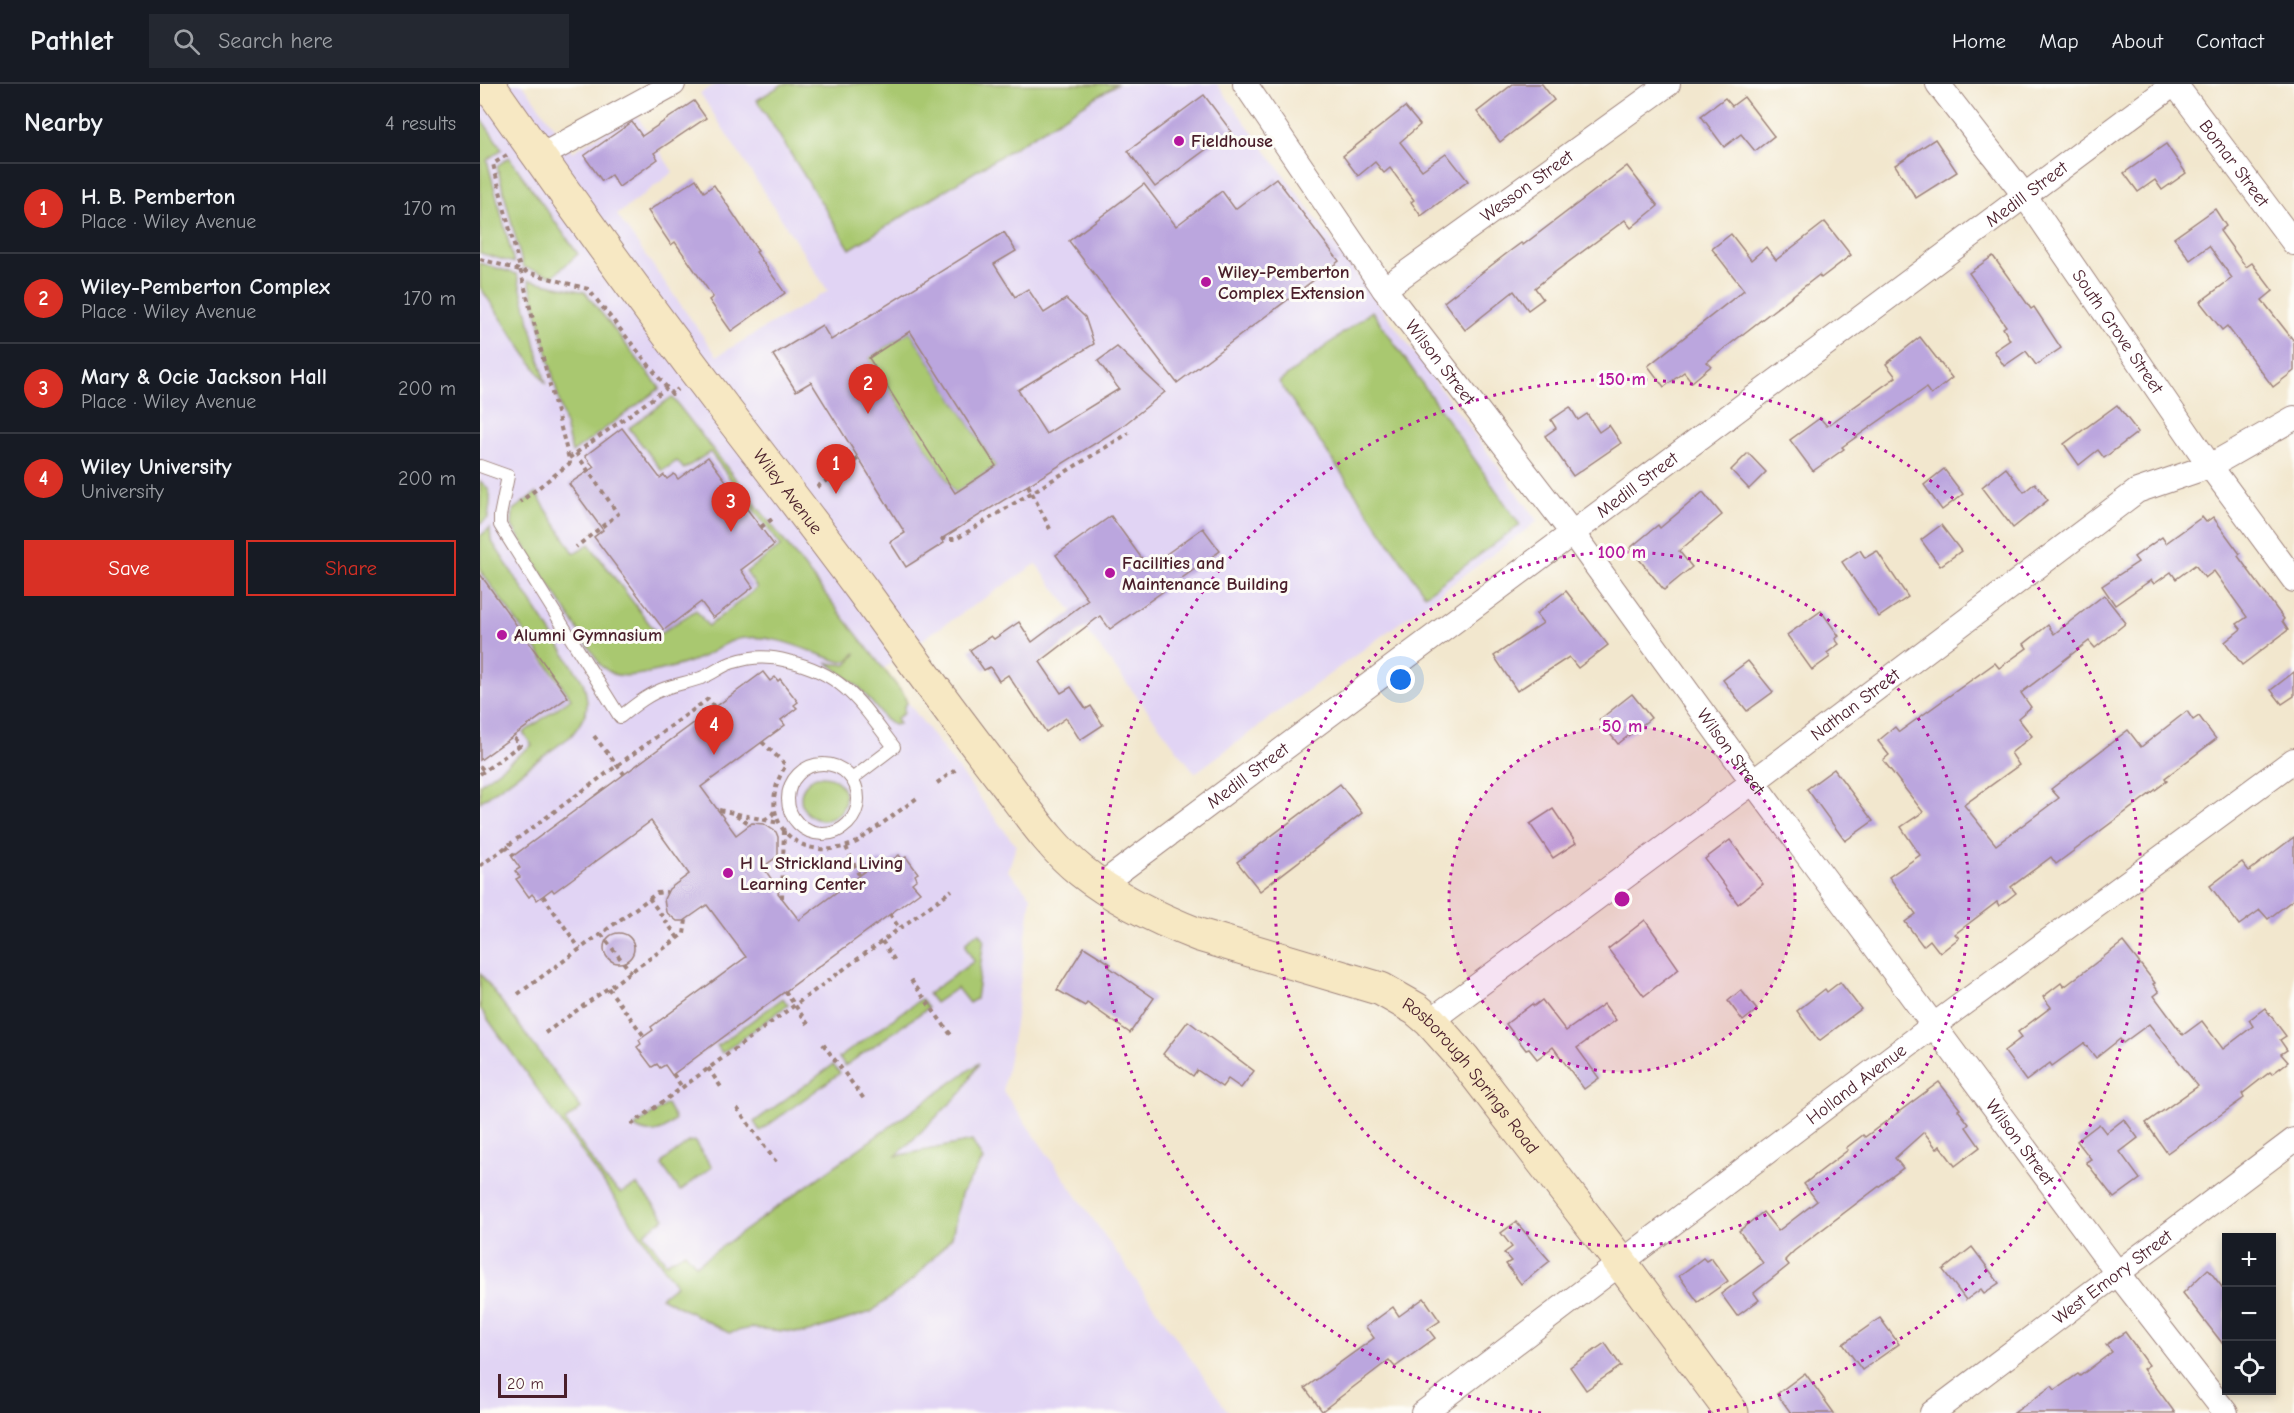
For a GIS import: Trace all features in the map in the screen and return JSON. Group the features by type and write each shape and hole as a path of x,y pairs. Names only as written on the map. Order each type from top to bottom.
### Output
{"street":[{"name":"Wiley Avenue","path":"488,84 524,155 798,502 987,760 1055,844 1081,870 1101,885"},
{"path":"524,155 673,84"},
{"name":"Wilson Street","path":"1245,84 1384,288 1573,534 1753,782 2118,1274 2226,1413"},
{"name":"Wesson Street","path":"1384,288 1668,84"},
{"name":"South Grove Street","path":"1938,84 2025,196 2210,466 2294,580"},
{"name":"Medill Street","path":"1101,885 2174,84"},
{"name":"Bomar Street","path":"2174,84 2294,243"},
{"name":"Nathan Street","path":"1431,1021 1753,782 2138,491 2210,466 2294,418"},
{"name":"Holland Avenue","path":"1423,1413 1934,1024 2294,760"},
{"name":"Rosborough Springs Road","path":"1101,885 1151,914 1191,931 1380,989 1416,1009 1431,1021 1464,1059 1621,1263 1732,1413"},
{"name":"West Emory Street","path":"1932,1413 2294,1140"}],"lane":[{"path":"480,466 508,476 500,525 620,717 650,695 702,678 731,663 760,657 795,662 824,672 839,682 858,699 894,747 852,779"},
{"path":"813,765 834,766 844,771 852,779 857,789 856,810 843,828 834,832 812,832 802,828 795,820 788,799 795,778 803,771 813,765"}],"path":[{"path":"524,155 493,164 570,463 543,485"},
{"path":"480,258 588,289 672,394 679,388"},
{"path":"569,458 668,388"},
{"path":"941,539 956,539 1129,433"},
{"path":"576,453 618,514 576,547"},
{"path":"814,490 859,458"},
{"path":"1028,485 1050,529"},
{"path":"760,527 775,517"},
{"path":"480,866 708,699 715,708"},
{"path":"480,766 482,772 520,746 513,736"},
{"path":"594,736 624,774"},
{"path":"762,742 786,765 776,780 773,799 776,817 795,841 811,848 825,850 846,847 857,842 917,798"},
{"path":"937,783 961,765"},
{"path":"763,820 772,815 775,809"},
{"path":"719,810 763,820 782,827"},
{"path":"734,814 750,825"},
{"path":"776,832 782,827"},
{"path":"782,827 784,849 782,898"},
{"path":"784,849 790,842 795,841"},
{"path":"506,846 514,856"},
{"path":"846,847 859,875"},
{"path":"776,857 783,874"},
{"path":"631,1125 952,890"},
{"path":"518,994 649,898 657,893 667,892"},
{"path":"543,896 580,949"},
{"path":"649,898 678,938"},
{"path":"890,914 899,928"},
{"path":"545,1032 684,934 686,920"},
{"path":"601,934 631,972"},
{"path":"882,941 895,960"},
{"path":"911,980 951,1035"},
{"path":"608,988 644,1036"},
{"path":"785,991 808,1024"},
{"path":"823,1044 864,1099"},
{"path":"708,1068 721,1087"},
{"path":"673,1074 682,1087"},
{"path":"737,1108 776,1162"}],"shaded area":[{"path":"480,84 523,84 572,152 635,113 673,172 617,215 717,356 828,291 700,93 717,84 1217,84 1538,521 1195,773 1036,564 929,635 883,669 1016,846 1008,871 1031,896 1015,1024 1003,1091 1229,1413 480,1413"}],"green space":[{"path":"783,84 1117,84 850,249 757,100"},
{"path":"480,117 502,149 487,160 514,263 480,253"},
{"path":"509,157 578,254 553,276 523,267 497,166"},
{"path":"480,263 517,274 546,384 480,287"},
{"path":"529,280 585,292 660,388 572,453"},
{"path":"1372,311 1520,525 1425,595 1279,382"},
{"path":"910,331 996,466 955,493 869,358"},
{"path":"672,397 904,695 907,703 904,706 904,713 896,719 899,724 894,725 886,720 860,688 828,663 847,665 855,653 849,660 842,662 782,641 744,638 694,660 647,673 617,675 601,666 512,526 513,510 536,493 574,553 589,544 658,635 696,610 708,626 757,588 746,572 781,546 710,452 684,469 677,461 662,471 629,428"},
{"path":"480,481 488,489 490,497 488,518 480,524"},
{"path":"490,528 491,540 583,682 587,705 581,723 571,736 480,802 480,784 532,745 523,733 571,698 480,570 480,536"},
{"path":"823,776 839,782 845,798 839,814 823,820 807,814 801,798 807,782"},
{"path":"980,933 984,939 976,999 969,1003 957,988 935,1003 928,994 974,961 966,948 966,942 975,934"},
{"path":"480,973 581,1108 565,1121 604,1178 621,1193 637,1185 665,1218 644,1233 666,1263 685,1252 696,1265 979,1063 962,1092 896,1156 972,1141 983,1160 961,1194 952,1237 914,1279 871,1312 805,1333 751,1328 729,1333 661,1297 676,1285 480,1008"},
{"path":"783,998 788,1005 722,1053 717,1046"},
{"path":"921,999 928,1008 845,1066 839,1058"},
{"path":"833,1065 840,1073 760,1131 754,1122"},
{"path":"667,1104 675,1119 671,1124 656,1132 645,1132 634,1127"},
{"path":"694,1141 712,1167 680,1191 662,1165 689,1142"}],"building":[{"path":"1513,84 1542,84 1554,100 1500,142 1477,112"},
{"name":"Fieldhouse","path":"1204,95 1231,131 1155,187 1128,151"},
{"path":"1744,97 1774,136 1755,151 1741,134 1724,147 1701,116 1725,98 1732,106"},
{"path":"694,101 706,118 654,153 658,159 619,187 611,175 602,181 584,156 632,122 642,136"},
{"path":"1405,107 1420,125 1400,142 1422,170 1446,153 1468,181 1421,216 1411,202 1414,200 1390,168 1384,173 1375,162 1358,176 1343,156"},
{"path":"1935,139 1957,172 1916,198 1895,165"},
{"path":"2166,144 2186,173 2162,190 2155,180 2138,192 2124,173"},
{"path":"1627,166 1658,206 1631,228 1625,220 1547,278 1535,288 1543,299 1528,310 1514,291 1465,330 1444,302"},
{"name":"Wiley-Pemberton Complex Extension","path":"1276,178 1339,261 1177,383 1069,241 1144,184 1176,226 1222,191 1235,209"},
{"path":"696,179 704,192 714,185 785,293 731,331 709,300 713,297 675,242 671,245 648,211"},
{"path":"2215,209 2226,226 2220,231 2246,267 2252,263 2273,291 2262,300 2294,341 2294,371 2273,387 2227,326 2222,330 2200,302 2232,278 2209,246 2190,260 2174,238"},
{"path":"1825,222 1851,255 1821,278 1819,275 1707,362 1711,366 1692,382 1684,372 1664,387 1648,366 1744,290 1712,249 1731,234 1751,260 1766,247 1776,260"},
{"path":"1004,232 1016,251 994,264 1015,297 1028,289 1044,313 1066,299 1085,317 1094,344 1018,390 1046,434 1119,389 1098,361 1117,347 1165,392 1120,428 941,539 944,543 906,567 890,542 905,533 811,382 796,391 773,355 822,325 831,340","holes":["910,331 996,466 955,493 869,358"]},
{"path":"1993,256 2031,309 2034,307 2061,348 2036,365 2026,351 2004,366 1994,351 2010,340 2003,328 2006,326 1969,273"},
{"path":"1920,337 1952,378 1931,395 1926,388 1842,447 1844,449 1813,471 1790,440 1820,418 1827,426 1896,377 1886,364"},
{"path":"2117,405 2138,432 2104,458 2098,450 2079,465 2064,444"},
{"path":"1570,407 1578,420 1587,414 1599,432 1609,425 1621,443 1573,476 1545,436 1556,428 1551,420"},
{"path":"622,428 660,478 664,475 667,479 674,474 678,479 708,457 774,545 741,570 753,587 713,618 701,602 664,630 594,537 603,530 569,484 594,467 585,456"},
{"path":"1748,453 1766,472 1749,489 1731,470"},
{"path":"2006,468 2024,492 2035,483 2048,500 2013,528 1982,487"},
{"path":"1944,469 1963,494 1942,510 1924,485"},
{"path":"1703,492 1722,515 1679,551 1692,567 1664,590 1630,548 1658,525 1660,528"},
{"path":"1111,516 1148,567 1203,528 1220,551 1110,629 1100,616 1040,662 1061,693 1071,687 1086,709 1091,706 1103,725 1080,740 1066,718 1046,732 1008,675 999,681 990,667 984,670 970,650 991,636 994,639 1019,622 1032,642 1088,600 1056,555"},
{"path":"2202,517 2206,522 2213,517 2284,619 2282,621 2288,630 2242,665 2225,642 2241,629 2237,624 2247,617 2214,571 2205,578 2195,565 2176,579 2171,572 2154,584 2151,580 2115,605 2102,586 2138,562 2134,557 2162,537 2166,543"},
{"path":"1941,525 1961,551 1940,566 1921,540"},
{"path":"1860,550 1865,558 1877,551 1908,597 1879,617 1842,562"},
{"name":"Alumni Gymnasium","path":"480,574 568,697 480,760"},
{"path":"1566,591 1608,645 1578,668 1569,657 1517,691 1494,656 1543,623 1536,614"},
{"path":"2104,595 2126,623 2095,648 2089,641 2021,693 2031,707 2018,718 2032,736 2011,753 2019,765 1964,805 1996,845 2059,798 2051,789 2128,730 2141,747 2187,711 2193,720 2199,716 2216,739 2165,778 2167,781 2056,864 2051,857 2011,887 2016,893 1999,906 1997,902 1955,934 1959,938 1940,953 1930,940 1923,946 1905,922 1916,914 1889,877 1920,855 1901,827 1923,812 1883,760 1889,755 1878,741 1895,727 1899,732 1995,663 1999,668 2027,648 2024,644 2048,625 2054,634"},
{"path":"1821,611 1839,636 1835,639 1839,644 1827,653 1830,657 1812,670 1787,635"},
{"path":"1748,661 1773,692 1747,711 1723,680"},
{"name":"H L Strickland Living Learning Center","path":"763,672 770,681 775,677 778,681 780,679 798,702 794,705 797,708 781,720 785,725 701,787 736,835 752,823 764,824 776,832 778,856 763,867 779,890 778,893 799,920 881,859 885,865 899,855 902,859 906,857 918,873 915,875 917,879 912,883 920,892 672,1075 665,1065 660,1068 657,1064 652,1067 637,1047 641,1044 639,1040 653,1030 651,1027 746,957 707,905 684,921 677,921 666,912 664,899 669,889 689,874 651,821 554,892 552,889 537,900 532,894 529,897 516,879 520,877 515,871 520,868 512,857"},
{"path":"2294,672 2294,696 2282,704 2271,690"},
{"path":"1632,694 1651,718 1618,744 1599,720"},
{"path":"1834,769 1873,821 1845,841 1807,789"},
{"path":"1340,784 1362,813 1260,891 1237,862"},
{"path":"1553,809 1576,843 1553,858 1530,824"},
{"path":"2294,837 2294,899 2268,919 2260,910 2239,925 2210,886 2242,862 2249,871"},
{"path":"1730,840 1763,884 1738,904 1705,859"},
{"path":"1645,920 1679,969 1644,996 1608,949"},
{"path":"619,933 630,937 634,948 630,959 619,963 608,959 604,948 608,937"},
{"path":"2123,942 2155,983 2153,984 2159,992 2154,996 2183,1035 2202,1021 2223,1049 2253,1026 2249,1020 2265,1008 2286,1036 2280,1040 2287,1050 2281,1054 2288,1062 2272,1074 2270,1072 2242,1094 2244,1098 2167,1153 2146,1123 2198,1086 2149,1024 2123,1043 2120,1039 2096,1058 2084,1043 2052,1066 2050,1063 2026,1081 2004,1051 2022,1037 2018,1032 2051,1007 2043,997 2061,983 2064,987"},
{"path":"1084,947 1111,964 1109,967 1154,998 1130,1033 1087,1003 1085,1006 1057,990"},
{"path":"1840,982 1861,1009 1819,1041 1797,1011 1825,989 1827,992"},
{"path":"1741,990 1757,1010 1743,1021 1728,1001"},
{"path":"1542,1000 1566,1031 1604,1004 1616,1020 1577,1048 1599,1078 1584,1089 1553,1047 1537,1059 1529,1049 1526,1050 1506,1024 1532,1004 1534,1006"},
{"path":"1188,1021 1254,1071 1241,1088 1228,1079 1222,1087 1197,1070 1193,1076 1163,1054"},
{"path":"1939,1082 1960,1109 1958,1110 1969,1124 1966,1127 1980,1147 1955,1166 1940,1146 1937,1149 1924,1132 1895,1158 1903,1168 1794,1251 1785,1260 1789,1265 1754,1293 1759,1300 1737,1316 1721,1294 1763,1263 1739,1231 1763,1212 1778,1231 1817,1201 1804,1184 1848,1150 1846,1148 1863,1135 1865,1137"},
{"path":"2124,1119 2138,1138 2120,1152 2140,1179 2114,1198 2086,1162 2091,1159 2077,1141 2099,1124 2106,1133"},
{"path":"1516,1222 1550,1261 1521,1284 1506,1264 1511,1261 1504,1253 1512,1247 1501,1233"},
{"path":"1972,1247 1999,1283 1984,1293 1981,1289 1966,1300 1943,1270"},
{"path":"1703,1258 1706,1261 1711,1258 1728,1281 1698,1302 1679,1276"},
{"path":"2208,1269 2222,1287 2222,1343 2183,1293"},
{"path":"1424,1298 1440,1321 1428,1329 1435,1338 1395,1367 1389,1360 1322,1411 1305,1388 1374,1338 1366,1327 1393,1307 1399,1316"},
{"path":"1880,1318 1899,1344 1862,1370 1843,1344"},
{"path":"2125,1332 2149,1365 2143,1369 2175,1413 2014,1413 2052,1386 2055,1390 2078,1374 2080,1376 2112,1352 2106,1345"},
{"path":"1605,1343 1621,1366 1586,1390 1570,1367"},
{"path":"1805,1373 1834,1413 1791,1413 1777,1394"}],"place":[{"name":"Fieldhouse","path":"1179,141"},
{"name":"Wiley-Pemberton Complex Extension","path":"1206,282"},
{"name":"Wiley-Pemberton Complex","path":"868,414"},
{"name":"H. B. Pemberton","path":"836,494"},
{"name":"Mary & Ocie Jackson Hall","path":"731,532"},
{"name":"Facilities and Maintenance Building","path":"1110,573"},
{"name":"Alumni Gymnasium","path":"502,635"},
{"name":"Wiley University","path":"714,755"},
{"name":"H L Strickland Living Learning Center","path":"728,873"}]}
